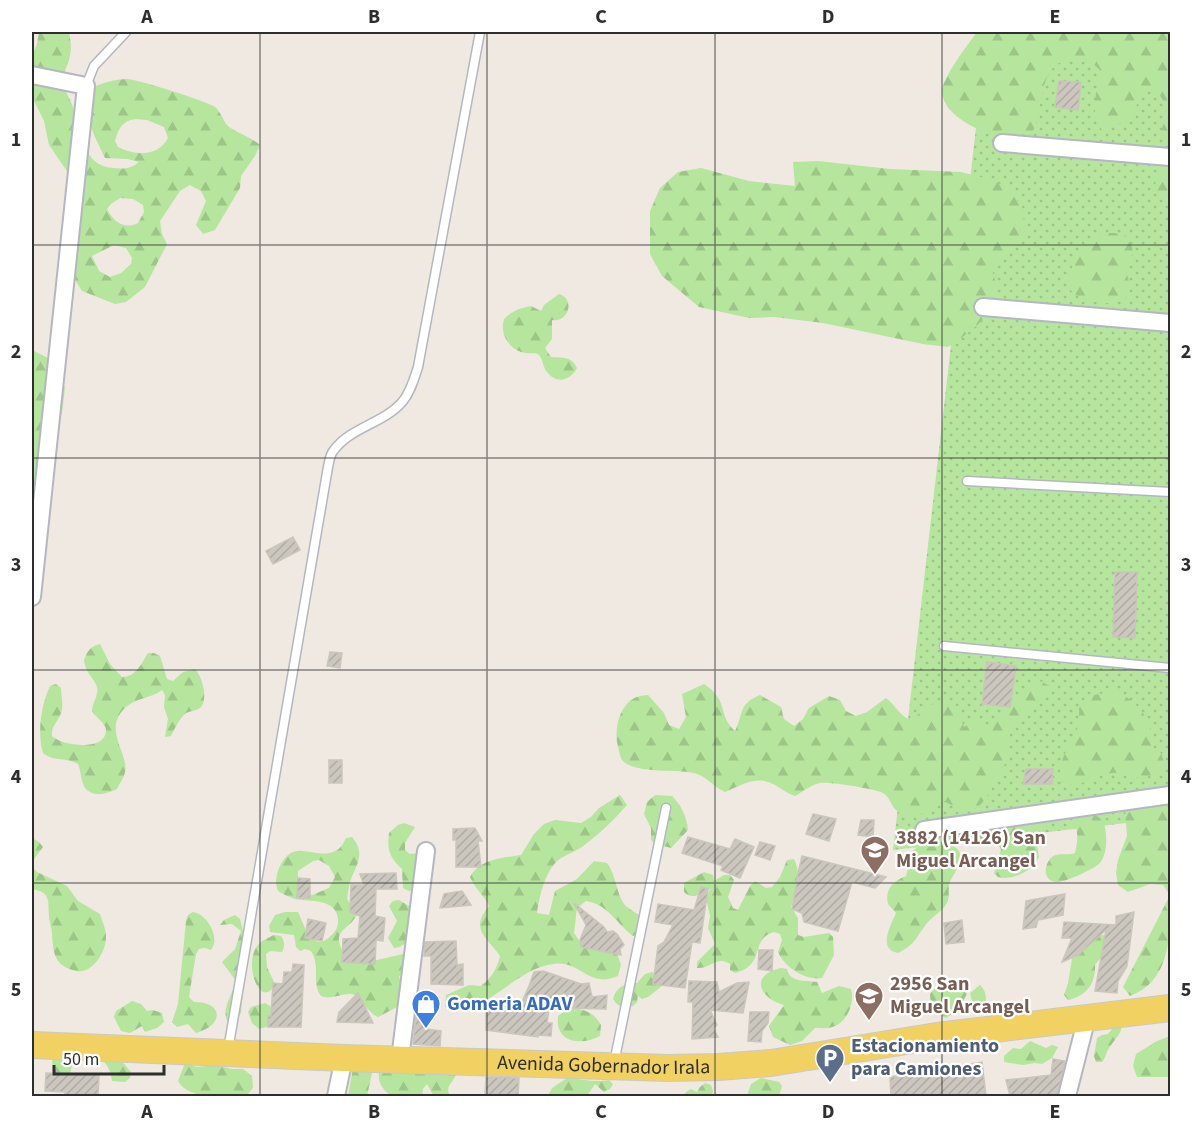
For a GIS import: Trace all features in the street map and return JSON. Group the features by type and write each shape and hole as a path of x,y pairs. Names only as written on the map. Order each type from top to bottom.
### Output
{"main road":[{"name":"Avenida Gobernador Irala","path":"32,1045 344,1058 718,1067 771,1063 937,1036 1170,1008"}],"street":[{"path":"32,75 86,86 32,597"},
{"path":"1002,143 1170,157"},
{"path":"983,307 1170,323"},
{"path":"924,830 1170,795"},
{"path":"400,1059 426,851"},
{"path":"1067,1096 1087,1017"},
{"path":"336,1096 344,1058"}],"lane":[{"path":"86,86 94,66 126,32"},
{"path":"228,1053 328,467 333,451 345,439 390,413 402,402 412,387 421,356 480,32"},
{"path":"967,481 1170,492"},
{"path":"944,646 1170,668"},
{"path":"613,1066 666,808"}],"green space":[{"path":"39,32 69,32 71,52 63,78 64,85 84,146 95,161 103,166 124,168 139,162 105,158 86,113 91,88 118,80 127,79 144,83 210,104 217,109 228,126 260,145 241,176 240,188 215,230 203,234 196,225 206,201 201,191 190,185 180,191 160,221 162,234 167,244 145,287 126,302 115,304 82,291 69,270 69,174 49,145 44,121 32,97 32,55","holes":["135,119 147,120 164,127 168,138 164,144 146,153 132,152 118,147 115,141 119,129","120,198 133,199 143,205 144,212 138,223 128,226 116,221 110,214 107,209","114,245 126,248 132,258 131,264 121,273 110,277 99,271 92,256"]},
{"path":"977,32 1170,32 1170,142 1165,142 1161,130 1166,112 1164,102 1153,87 1142,92 1136,107 1123,122 1102,130 1095,109 1101,71 1091,63 1080,59 1071,59 1052,69 1043,89 1037,122 1033,131 1011,137 991,134 968,124 950,109 944,100 942,91 951,70"},
{"path":"987,32 1170,32 1170,818 893,850"},
{"path":"818,161 890,169 961,172 1007,187 1022,206 1025,230 1011,251 992,268 997,291 991,309 985,317 948,347 923,344 823,323 774,317 749,318 699,307 662,276 650,254 650,211 660,188 678,172 701,168 749,181 795,186 793,162"},
{"path":"1170,164 1170,204 1160,197 1155,183 1161,166"},
{"path":"1109,233 1127,237 1132,246 1130,263 1126,272 1130,284 1129,296 1111,303 1100,303 1075,294 1071,291 1069,280 1071,268 1086,241"},
{"path":"559,294 567,301 568,310 562,318 552,320 552,339 545,348 551,357 569,360 577,368 568,378 559,380 547,372 538,354 520,352 515,349 507,341 503,325 504,319 510,314 531,306 541,311 544,305"},
{"path":"32,350 55,365 65,388 62,413 52,436 38,495 32,507"},
{"path":"100,644 110,664 122,677 135,672 148,653 160,656 167,679 173,681 183,672 195,669 202,682 204,700 200,708 185,714 171,736 165,737 168,719 164,707 165,695 162,690 128,705 118,717 116,725 118,742 124,758 124,774 117,789 100,794 92,793 85,788 78,764 51,758 43,753 40,728 47,694 50,686 56,684 61,688 62,707 52,736 57,740 83,745 99,742 104,737 106,727 92,711 97,687 86,669 84,660 89,650"},
{"path":"1040,681 1050,686 1047,692 1012,726 1003,770 981,804 971,810 940,799 920,814 909,817 897,811 887,797 879,791 832,783 817,784 795,796 773,784 760,781 748,782 725,792 694,773 645,769 628,764 621,759 617,743 620,715 633,699 648,695 664,713 669,725 679,729 686,717 682,694 704,684 717,696 726,719 735,731 745,706 760,695 781,707 784,719 794,726 803,719 809,708 829,696 840,700 846,711 856,716 867,712 886,698 912,721 926,707 937,703 949,703 956,705 964,727 975,721 984,728"},
{"path":"1114,691 1130,700 1144,714 1150,727 1151,746 1161,753 1165,765 1159,772 1145,777 1135,778 1115,773 1081,783 1068,784 1061,781 1060,768 1078,725 1079,703 1094,695"},
{"path":"620,795 627,805 622,811 588,842 555,863 547,875 537,913 549,915 555,891 577,879 594,861 607,863 623,903 648,920 643,931 633,936 601,906 586,901 577,908 574,933 581,943 617,953 621,965 618,976 599,979 571,966 553,964 524,975 474,1006 460,1009 445,1007 446,995 469,985 481,986 485,983 494,972 500,956 480,927 483,914 489,906 470,877 474,871 492,860 521,855 534,834 544,824 555,820 581,823"},
{"path":"655,795 672,796 681,807 686,820 688,830 671,848 655,844 651,840 651,828 644,814 647,802"},
{"path":"1153,806 1167,806 1170,809 1170,895 1163,885 1150,884 1128,892 1118,885 1116,873 1118,860 1127,836 1125,811"},
{"path":"1093,814 1103,823 1106,843 1102,860 1092,869 1060,882 1051,881 1046,875 1046,867 1052,857 1075,853 1077,834 1075,825 1071,817 1066,817 1046,827 1036,839 1039,857 1027,871 1010,878 998,877 994,873 1001,849 993,833 1008,823"},
{"path":"404,823 415,827 405,843 405,850 410,854 421,853 415,889 409,891 403,888 402,869 394,861 388,844 389,833"},
{"path":"352,837 359,853 347,899 357,914 342,931 339,939 340,946 344,954 368,962 403,954 405,960 405,966 399,977 404,989 399,1006 378,1017 355,995 321,996 318,991 314,957 311,951 305,949 300,951 296,947 294,935 270,932 269,926 275,915 298,912 308,934 316,941 321,942 334,933 338,919 333,907 321,902 295,899 278,891 277,877 279,868 291,853 297,851 333,852 342,845 346,838","holes":["319,860 329,866 335,877 329,888 312,895 303,889 298,879 298,871 313,861"]},
{"path":"32,838 43,847 32,862"},
{"path":"922,844 952,845 959,851 960,861 949,885 945,906 927,923 912,943 898,953 888,947 887,942 896,913 888,904 888,894 897,880 906,876 912,851"},
{"path":"794,859 798,877 791,907 798,918 798,935 804,937 829,933 833,937 834,955 822,978 809,977 790,968 778,952 782,940 780,934 774,932 766,935 762,940 755,958 745,969 735,973 730,970 730,964 722,961 697,968 697,962 715,944 708,928 710,916 706,899 710,889 691,896 684,892 684,883 704,872 713,875 714,881 724,875 730,875 734,880 728,897 733,908 738,910 755,881 766,888 772,887 780,877 787,860"},
{"path":"32,862 37,872 67,886 78,901 100,914 106,942 98,960 88,969 77,971 70,969 57,959 53,948 47,898 43,892 32,889"},
{"path":"1170,895 1169,932 1163,963 1156,977 1145,988 1130,996 1123,987"},
{"path":"399,900 414,909 413,922 409,939 401,946 394,948 388,938 397,921 389,906 393,901"},
{"path":"193,912 203,917 211,927 214,945 211,950 199,949 196,954 189,997 194,1002 211,1006 217,1015 211,1025 196,1033 188,1024 177,1027 172,1022 178,1004 186,921 188,915"},
{"path":"235,915 240,919 243,931 243,988 241,1013 234,1023 228,1022 225,1012 236,981 222,962 235,949 241,931 232,924 220,925 224,920"},
{"path":"274,935 281,936 284,946 282,952 270,951 266,954 267,967 275,984 270,991 264,992 255,982 252,963 254,953 260,943"},
{"path":"1102,935 1114,936 1117,942 1095,964 1094,977 1089,988 1068,1000 1064,995 1074,947"},
{"path":"787,969 791,977 795,979 817,982 822,993 839,986 851,989 851,1005 844,1020 833,1027 815,1028 802,1041 790,1045 773,1037 769,1026 784,1005 768,997 761,986 761,981 771,971"},
{"path":"652,972 659,978 662,986 648,997 642,999 638,996 633,1006 622,1007 615,1002 614,995 619,989 625,985 637,983 645,974"},
{"path":"950,979 963,982 967,994 957,1011 946,1018 934,1009 930,994 938,984"},
{"path":"980,985 986,998 984,1007 978,1008 973,1005 970,993"},
{"path":"132,1001 141,1004 147,1011 162,1013 164,1022 157,1028 145,1032 142,1026 130,1033 121,1031 114,1017 116,1011"},
{"path":"265,1003 273,1008 273,1025 259,1029 252,1023 248,1012 251,1007"},
{"path":"569,1008 583,1010 595,1017 601,1025 600,1036 585,1041 565,1037 558,1025 558,1016"},
{"path":"1116,1024 1122,1025 1119,1035 1102,1062 1096,1062 1094,1056 1097,1038 1108,1034"},
{"path":"1170,1036 1170,1077 1137,1077 1133,1066 1136,1054"},
{"path":"1030,1041 1046,1048 1052,1045 1058,1047 1052,1058 1042,1064 1023,1065 1004,1062 1004,1056 1013,1048 1021,1049"},
{"path":"57,1056 119,1058 131,1072 130,1078 125,1082 112,1081 104,1061 87,1058 72,1064 70,1076 55,1079 52,1061"},
{"path":"185,1063 197,1067 215,1065 243,1069 252,1076 253,1088 246,1096 199,1095 183,1087 178,1081"},
{"path":"372,1067 367,1096 348,1096 353,1068"},
{"path":"379,1068 451,1072 456,1075 449,1087 450,1096 433,1095 427,1084 422,1096 392,1096 381,1084"},
{"path":"567,1078 609,1080 613,1084 604,1092 595,1084 587,1096 548,1096 552,1088"},
{"path":"761,1078 779,1082 782,1086 779,1096 747,1096 751,1084"},
{"path":"705,1083 711,1085 712,1096 683,1096 691,1089 697,1092"}],"building":[{"path":"1059,81 1081,82 1078,110 1055,107"},
{"path":"293,537 300,550 273,564 266,551"},
{"path":"1115,572 1137,572 1135,638 1113,637"},
{"path":"330,652 342,653 340,668 327,666"},
{"path":"987,662 1016,666 1010,707 982,704"},
{"path":"329,760 342,760 342,783 329,783"},
{"path":"1026,769 1053,769 1052,784 1023,784"},
{"path":"813,814 836,819 829,841 806,834"},
{"path":"861,820 874,820 873,837 858,835"},
{"path":"475,828 482,841 478,841 481,867 456,867 456,840 453,840 453,829"},
{"path":"688,837 730,849 735,839 754,847 740,878 721,870 723,866 682,853"},
{"path":"760,842 775,846 770,860 755,855"},
{"path":"802,856 886,877 875,888 852,882 838,931 804,922 802,913 792,909"},
{"path":"396,873 397,889 376,889 375,916 385,918 383,941 376,940 375,964 342,962 343,939 358,938 360,916 350,912 351,885 364,885 360,874"},
{"path":"298,878 310,879 310,898 297,898"},
{"path":"701,887 708,889 700,943 692,942 685,988 653,984 658,946 664,942 673,925 655,922 658,904 694,910"},
{"path":"462,891 471,905 440,908 444,894"},
{"path":"1065,894 1063,915 1038,920 1036,927 1023,929 1026,901"},
{"path":"574,903 607,932 613,931 617,934 624,945 620,949 621,955 581,947 580,940 586,925"},
{"path":"1134,912 1127,966 1118,981 1117,993 1095,991 1106,930 1078,955 1062,962 1072,938 1062,938 1064,922 1116,925 1116,916"},
{"path":"308,919 326,923 322,941 305,938"},
{"path":"962,920 964,942 946,944 944,923"},
{"path":"456,941 457,965 463,964 463,985 431,984 431,956 424,956 425,942"},
{"path":"759,950 773,950 772,971 758,969"},
{"path":"293,964 304,965 301,1027 268,1027 273,983 283,984 284,972 292,972"},
{"path":"543,971 581,984 589,983 592,997 607,995 606,1009 563,1008 563,1001 571,1000 564,993 550,1002 547,1023 552,1023 551,1036 538,1035 538,1037 486,1030 486,1007 519,1006 534,972"},
{"path":"689,981 717,982 719,992 737,983 749,982 743,1013 710,1010 717,1025 713,1028 718,1037 692,1039 693,1002 688,1002"},
{"path":"358,993 373,1023 337,1022 339,1012"},
{"path":"418,998 424,998 426,1029 441,1031 440,1046 413,1044"},
{"path":"750,1012 769,1012 768,1023 762,1031 761,1042 748,1041"},
{"path":"1053,1059 1065,1061 1057,1096 1010,1096 1006,1080 1051,1075"},
{"path":"982,1062 986,1096 891,1096 890,1077"},
{"path":"46,1073 99,1075 98,1096 65,1096 65,1092 45,1091"},
{"path":"486,1077 519,1078 518,1096 485,1096"}],"place":[{"name":"3882 (14126) San Miguel Arcangel","path":"875,876"},
{"name":"2956 San Miguel Arcangel","path":"869,1022"},
{"name":"Gomeria ADAV","path":"426,1030"},
{"name":"Estacionamiento para Camiones","path":"830,1084"}]}
